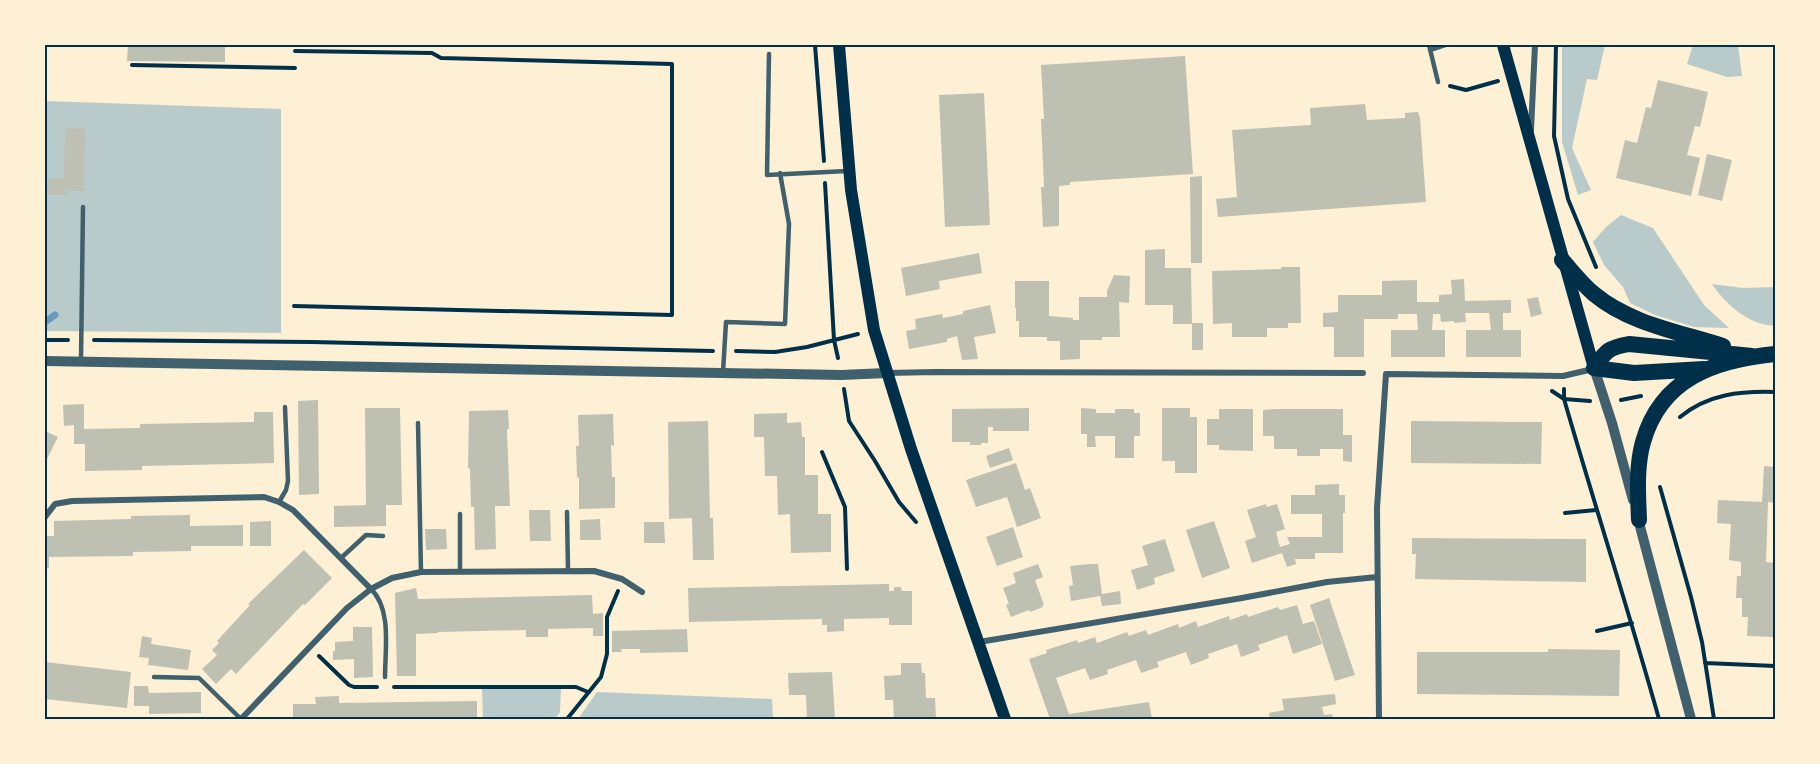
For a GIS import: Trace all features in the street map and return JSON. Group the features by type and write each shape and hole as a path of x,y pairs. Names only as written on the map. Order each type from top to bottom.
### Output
{"highway":[{"path":"1562,260 1592,293 1621,312 1647,323 1752,356"},
{"path":"1594,368 1607,351 1614,346 1629,344 1752,356"},
{"path":"1594,368 1634,373 1704,369 1752,356 1775,354"},
{"path":"1639,520 1638,483 1641,451 1651,420 1677,387 1704,369"}],"main road":[{"path":"839,45 851,190 874,330 911,449 1005,719"},
{"path":"1503,45 1594,368"}],"street":[{"path":"1530,143 1535,45"},
{"path":"45,361 841,375 936,372 1363,373"},
{"path":"1379,719 1377,508 1386,374 1563,376 1594,368 1639,520 1691,719"},
{"path":"45,518 55,504 72,501 264,497 293,510 371,589"},
{"path":"241,719 347,608 371,589 392,578 422,572 594,571 622,579 642,592"},
{"path":"979,642 1328,582 1377,577"}],"lane":[{"path":"1438,82 1429,47 1445,45"},
{"path":"769,54 767,175 849,171"},
{"path":"723,373 726,322 785,324 789,224 780,173"},
{"path":"81,361 83,207"},
{"path":"279,502 288,481 285,407"},
{"path":"418,423 422,572"},
{"path":"567,512 568,572"},
{"path":"460,514 460,572"},
{"path":"341,558 366,535 383,536"},
{"path":"371,589 377,595 383,608 385,677"},
{"path":"154,676 199,678 241,719"}],"path":[{"path":"815,45 834,340 849,421 898,502 920,527"},
{"path":"1556,45 1554,136 1568,199 1599,273"},
{"path":"294,306 672,315 672,64 441,58 432,53 295,51"},
{"path":"132,66 295,68"},
{"path":"1438,82 1466,90 1511,77"},
{"path":"45,340 312,342 775,352 807,347 874,330"},
{"path":"1563,376 1564,399 1659,719"},
{"path":"1677,419 1696,405 1720,395 1775,392"},
{"path":"822,453 845,507 847,569"},
{"path":"1659,484 1691,597 1714,719"},
{"path":"1565,513 1596,510"},
{"path":"567,719 601,677 608,654 607,617 622,579"},
{"path":"1597,631 1632,623"},
{"path":"310,647 349,685 377,687"},
{"path":"1705,663 1775,666"},
{"path":"389,687 576,687 588,692"}],"shaded area":[{"path":"1562,45 1605,45 1597,80 1587,79 1572,148 1591,190 1578,195 1562,142"},
{"path":"1693,45 1738,45 1742,76 1727,77 1687,64"},
{"path":"45,101 281,109 281,333 45,331"},
{"path":"1621,215 1653,228 1704,305 1729,328 1694,327 1655,315 1630,303 1623,287 1604,265 1593,242"},
{"path":"1712,284 1743,288 1775,287 1775,326 1747,318 1731,306"},
{"path":"482,687 561,687 560,712 555,719 483,719"},
{"path":"597,692 772,699 773,719 578,719"}],"building":[{"path":"128,45 225,45 225,62 127,61"},
{"path":"1185,56 1193,174 1070,182 1070,185 1059,186 1059,226 1043,227 1041,119 1044,119 1041,65"},
{"path":"1658,80 1708,92 1700,127 1695,126 1687,155 1700,158 1691,196 1616,178 1625,140 1637,143 1646,107 1651,108"},
{"path":"984,93 990,225 945,227 939,95"},
{"path":"1365,104 1367,120 1405,118 1405,113 1418,112 1426,202 1218,217 1216,199 1237,197 1232,130 1311,125 1310,108"},
{"path":"65,128 85,129 84,191 66,191 66,195 45,195 45,179 64,179"},
{"path":"1707,154 1732,160 1722,201 1698,195"},
{"path":"1202,176 1202,263 1191,263 1190,177"},
{"path":"1165,249 1165,268 1191,268 1192,324 1173,324 1173,305 1145,305 1145,250"},
{"path":"979,253 982,273 939,281 940,289 906,296 901,268"},
{"path":"1281,267 1300,267 1301,323 1288,323 1288,328 1267,328 1267,337 1232,337 1232,323 1213,324 1212,271 1281,269"},
{"path":"1114,275 1130,276 1129,303 1119,302 1120,337 1080,340 1080,359 1060,360 1060,341 1047,341 1047,337 1019,337 1019,321 1016,321 1015,308 1015,281 1049,281 1049,316 1079,320 1079,297 1107,297 1107,291"},
{"path":"1464,279 1465,301 1511,300 1511,313 1503,313 1503,330 1521,330 1521,357 1466,357 1466,330 1491,330 1489,313 1465,313 1466,322 1454,323 1454,321 1441,322 1440,314 1433,314 1432,330 1445,330 1445,357 1391,357 1391,330 1418,330 1417,314 1398,314 1398,319 1364,319 1364,357 1334,357 1334,327 1323,327 1323,313 1338,312 1338,295 1382,295 1382,281 1417,280 1417,302 1439,302 1439,295 1452,294 1451,280"},
{"path":"1538,297 1542,314 1531,317 1527,299"},
{"path":"990,305 996,333 974,337 978,359 962,360 957,336 947,339 947,342 909,349 906,331 916,329 915,319 942,314 943,318"},
{"path":"1192,323 1203,323 1203,350 1192,350"},
{"path":"318,400 319,494 299,495 298,401"},
{"path":"84,404 84,429 140,428 140,424 254,422 254,412 273,412 274,463 142,466 142,470 85,471 85,444 74,444 74,425 64,426 63,405"},
{"path":"365,408 400,408 402,505 386,505 386,526 334,527 334,506 366,505"},
{"path":"1029,408 1029,431 993,431 993,427 988,427 988,443 970,445 970,442 952,442 952,409"},
{"path":"1081,408 1096,409 1096,413 1115,413 1115,409 1134,409 1134,413 1140,413 1140,436 1134,436 1134,458 1115,458 1115,436 1095,436 1096,447 1087,447 1087,434 1081,434"},
{"path":"1162,408 1190,408 1190,417 1197,417 1197,473 1175,473 1175,461 1162,461"},
{"path":"1219,409 1253,409 1253,451 1219,450 1219,445 1207,445 1207,419 1219,419"},
{"path":"1343,409 1343,435 1352,435 1352,462 1343,461 1343,449 1320,449 1320,456 1297,456 1297,449 1274,449 1274,436 1263,436 1263,410"},
{"path":"508,410 510,506 495,506 496,549 475,550 474,507 471,507 470,469 468,468 469,411"},
{"path":"787,413 787,423 801,422 802,437 805,437 805,475 818,475 818,514 831,514 831,552 791,553 790,514 778,515 777,476 765,476 764,437 754,437 754,414"},
{"path":"613,414 614,446 611,445 612,477 615,477 615,508 579,509 576,446 579,446 578,415"},
{"path":"708,421 710,518 713,518 714,560 693,560 692,518 669,519 668,422"},
{"path":"1411,421 1542,422 1541,464 1411,463"},
{"path":"45,431 58,437 45,463"},
{"path":"1009,448 1013,460 990,468 986,456"},
{"path":"1016,463 1025,490 1030,488 1041,518 1017,527 1007,497 976,507 966,480"},
{"path":"1764,466 1775,467 1775,503 1768,502 1766,562 1775,563 1775,637 1747,636 1748,617 1742,617 1742,598 1736,598 1737,576 1741,576 1741,562 1729,560 1731,524 1717,523 1718,500 1762,502"},
{"path":"1339,484 1339,495 1345,495 1343,553 1315,553 1315,559 1295,559 1296,564 1287,567 1282,553 1252,563 1245,541 1256,537 1247,510 1266,504 1267,507 1277,504 1285,529 1276,532 1280,547 1290,544 1287,537 1322,537 1322,514 1291,514 1291,495 1315,495 1315,485"},
{"path":"529,510 550,510 551,541 530,541"},
{"path":"190,515 190,526 243,525 243,546 191,546 191,551 133,552 133,556 49,557 49,568 45,569 45,536 54,536 54,521"},
{"path":"600,519 601,540 580,540 580,520"},
{"path":"271,521 271,546 250,546 250,522"},
{"path":"1214,521 1230,568 1202,578 1186,530"},
{"path":"644,522 664,522 665,543 644,543"},
{"path":"1013,527 1023,557 997,566 986,537"},
{"path":"425,529 446,529 447,549 426,550"},
{"path":"1412,538 1586,539 1586,582 1415,579 1416,554 1412,554"},
{"path":"1165,539 1175,571 1154,578 1155,584 1137,590 1131,570 1148,565 1142,546"},
{"path":"304,550 332,578 305,605 303,604 236,674 231,669 216,684 202,669 217,655 212,650 219,643 217,641 250,605 248,604"},
{"path":"1038,564 1043,577 1035,580 1043,607 1011,617 1003,588 1016,583 1013,573"},
{"path":"1098,564 1102,594 1120,591 1121,604 1102,606 1100,596 1071,601 1069,586 1073,585 1070,566"},
{"path":"889,584 889,591 894,591 894,587 901,587 902,591 912,591 912,625 889,625 889,618 844,619 844,631 827,632 827,625 822,625 822,619 689,622 688,588"},
{"path":"416,588 418,599 592,595 593,614 603,613 603,636 593,636 593,628 548,629 548,637 526,637 526,630 416,634 416,676 397,676 395,593"},
{"path":"1329,598 1355,675 1335,681 1310,605"},
{"path":"1297,605 1303,624 1314,621 1322,644 1293,654 1287,635 1258,645 1260,650 1241,657 1237,644 1208,654 1209,658 1191,665 1186,652 1157,662 1159,667 1141,673 1136,660 1107,670 1108,674 1090,680 1085,668 1056,678 1069,714 1149,702 1152,719 1050,719 1029,659 1047,653 1046,650 1077,640 1078,643 1095,637 1097,643 1127,632 1129,636 1146,630 1148,635 1178,624 1179,628 1196,621 1198,627 1229,616 1230,620 1247,614 1248,617 1278,607 1280,610"},
{"path":"353,627 372,627 373,677 354,678 354,659 333,660 335,642 353,641"},
{"path":"687,629 688,652 640,653 640,649 621,649 622,652 612,652 612,631"},
{"path":"142,636 152,638 151,644 191,650 188,670 148,665 149,658 139,657"},
{"path":"1548,649 1620,650 1619,696 1417,694 1417,652 1548,652"},
{"path":"45,662 131,672 127,708 45,699"},
{"path":"901,663 921,663 922,673 925,673 926,698 935,698 936,719 894,719 893,700 885,700 884,676 901,675"},
{"path":"832,672 835,719 807,719 806,695 789,695 788,673"},
{"path":"134,686 148,686 149,693 201,692 201,713 149,714 149,706 134,706"},
{"path":"1335,694 1336,704 1322,707 1324,715 1332,714 1333,719 1270,719 1269,713 1284,710 1282,699"},
{"path":"339,696 339,703 477,701 477,719 293,719 293,704 316,704 315,697"}],"waterway":[{"path":"45,322 55,315"}]}
